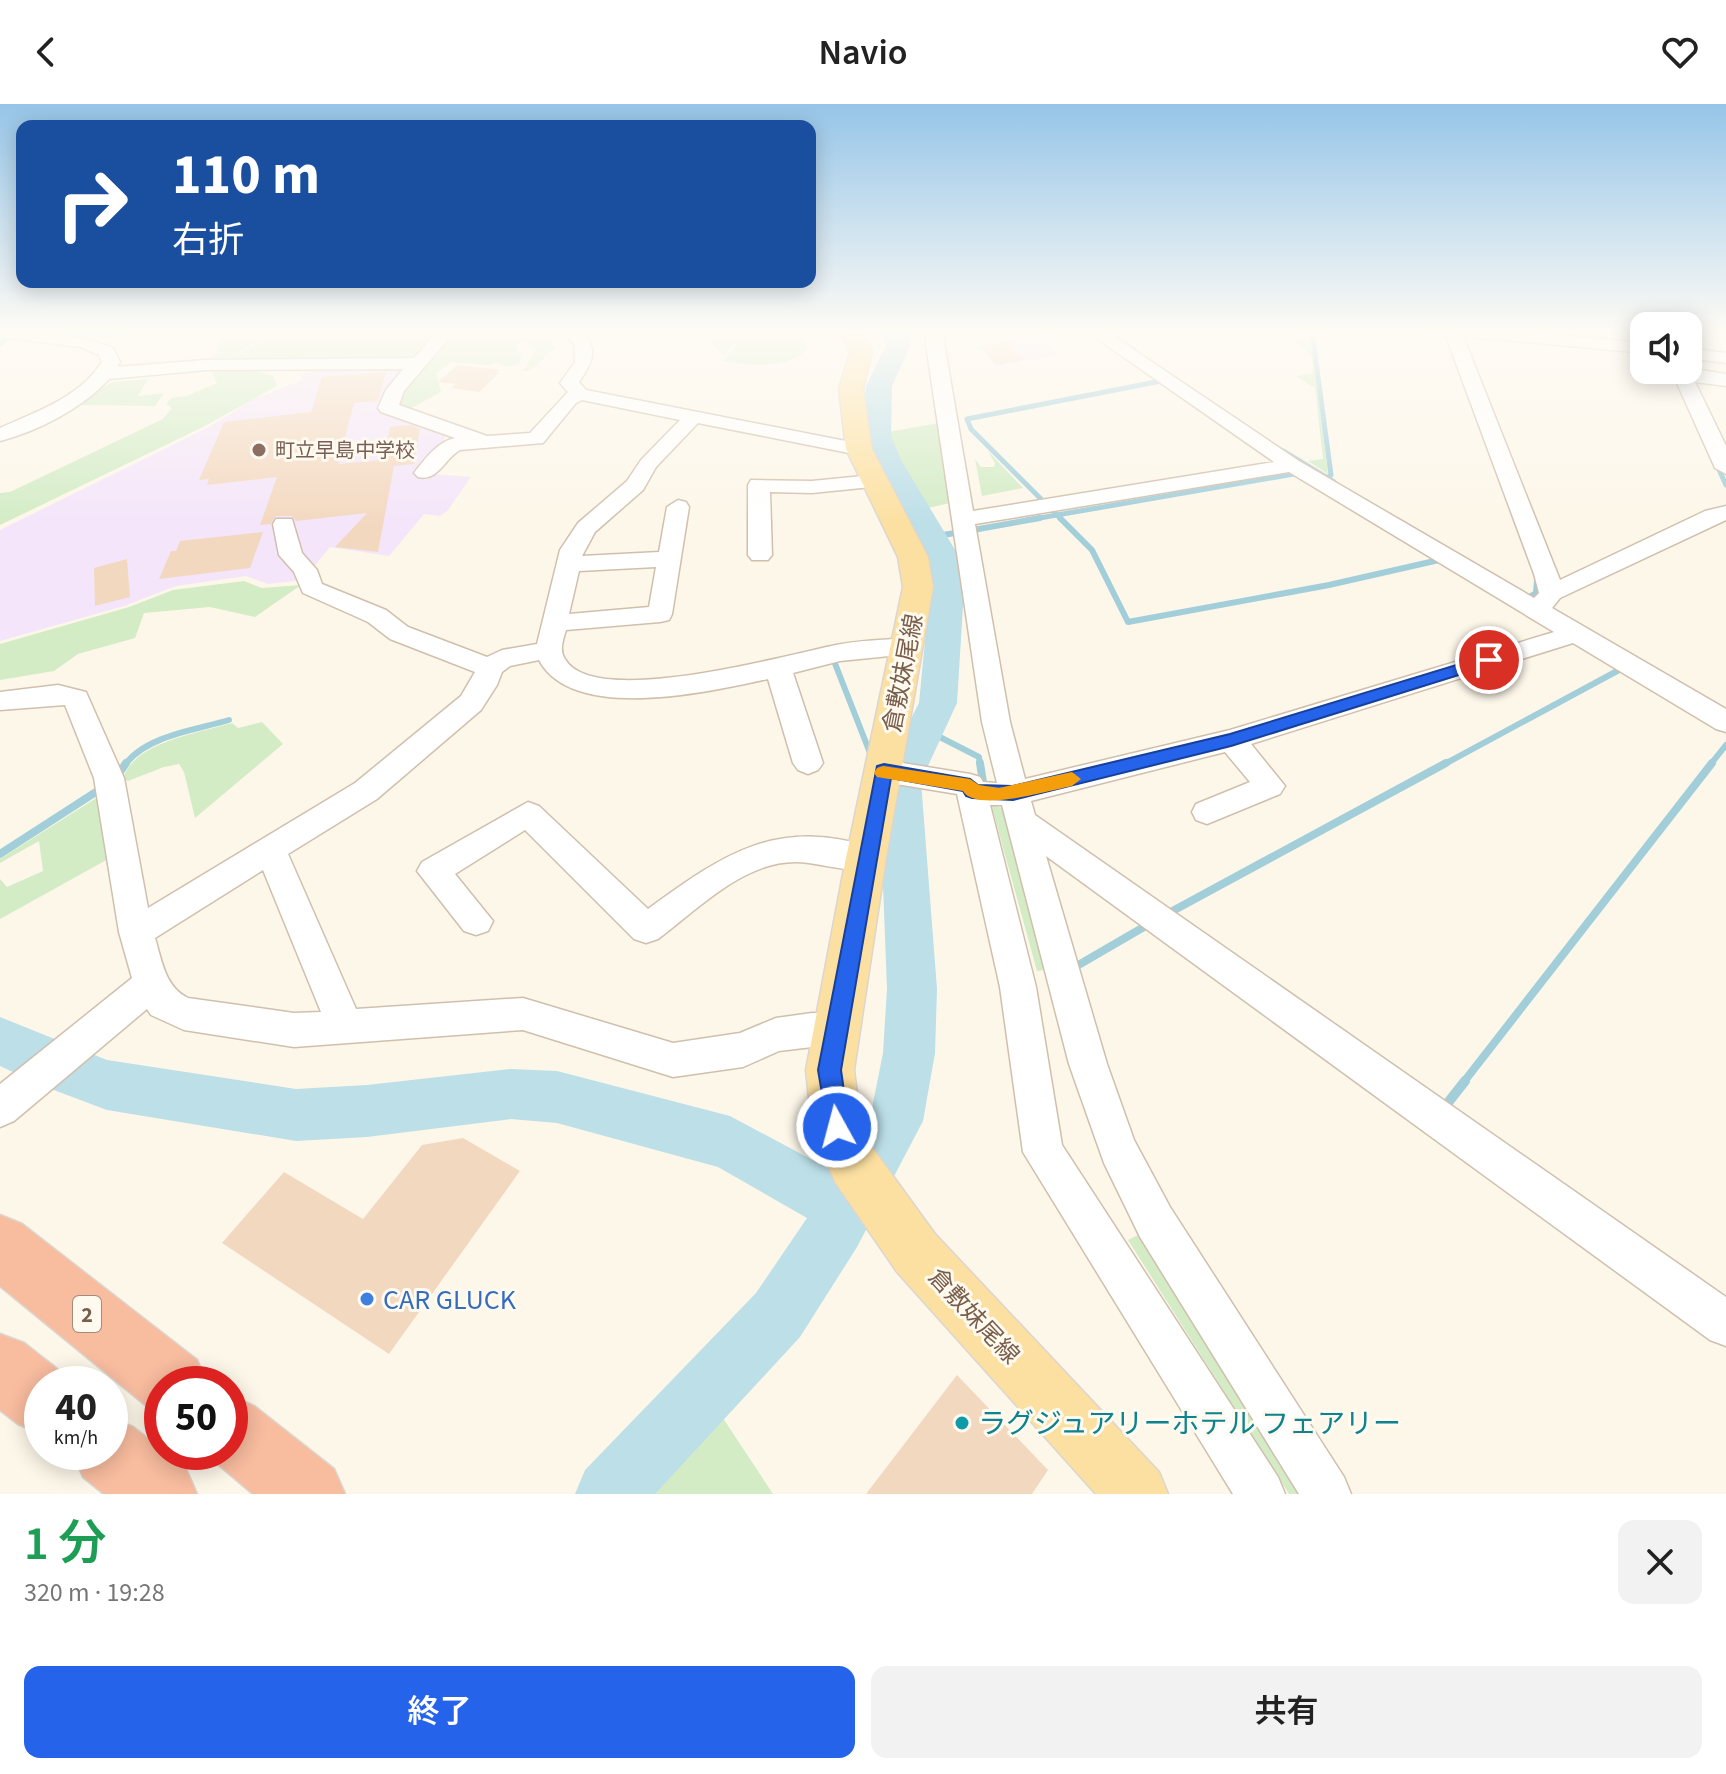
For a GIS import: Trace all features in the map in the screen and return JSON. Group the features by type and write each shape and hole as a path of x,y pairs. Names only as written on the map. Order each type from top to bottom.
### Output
{"highway":[{"name":"2","path":"2,1246 151,1366"},
{"path":"0,1367 24,1386"},
{"path":"248,1445 309,1494"},
{"path":"128,1468 161,1494"}],"main road":[{"name":"倉敷妹尾線","path":"852,396 866,465 906,541 917,572 917,603 909,646 899,773 866,858 830,1070 837,1127 864,1181 916,1253 1111,1484"}],"street":[{"path":"0,435 81,396"},
{"path":"393,396 388,408 486,442"},
{"path":"425,473 449,447 536,439 569,399 576,396"},
{"path":"590,396 695,415 866,465"},
{"path":"945,396 968,518 996,722 1011,804 1088,1064 1118,1149 1155,1222 1327,1494"},
{"path":"1190,396 1292,465 1541,602 1575,634 1726,722"},
{"path":"1478,396 1546,574 1541,602"},
{"path":"1693,396 1723,461"},
{"path":"1701,413 1726,416"},
{"path":"695,415 648,464 635,485 586,528 572,550 551,636 553,664 560,672 608,688 632,691 778,667 837,653 909,646"},
{"path":"760,555 759,485 812,487 866,465"},
{"path":"968,518 1292,465"},
{"path":"136,932 366,791 471,703 484,685 490,668 502,659 551,636 660,614 678,507"},
{"path":"1541,602 1713,516 1726,513"},
{"path":"284,524 291,555 305,570 312,588 377,616 399,633 490,668"},
{"path":"569,564 669,559"},
{"path":"1011,804 1575,634"},
{"path":"778,667 808,763"},
{"path":"0,701 62,693 76,699 110,783 136,932 151,984 164,1004 184,1014 294,1030 523,1014 673,1060 743,1050 776,1035 812,1030 836,1031"},
{"path":"1207,812 1270,786 1231,740"},
{"path":"899,773 970,785 1011,804 1157,918 1726,1324"},
{"path":"1011,804 991,882 1018,987 1043,1152 1261,1494"},
{"path":"476,921 433,871 528,814 646,929 744,861 770,851 808,850 866,858"},
{"path":"271,852 345,1026"},
{"path":"0,1108 151,984"}],"shaded area":[{"path":"262,396 388,396 381,400 380,406 446,432 443,446 429,453 419,473 471,477 448,510 440,516 424,514 389,556 330,547 303,580 268,584 246,576 176,586 124,606 0,641 0,530 209,427"}],"green space":[{"path":"90,396 162,396 155,406 76,405"},
{"path":"259,396 203,427 0,525 0,493 10,492 163,419 172,408 166,404 171,398"},
{"path":"399,396 434,396 406,411 393,403"},
{"path":"1316,396 1318,396 1328,474 1308,461 1323,459"},
{"path":"939,423 950,503 928,508 897,458 888,432"},
{"path":"987,450 1023,488 982,496 975,459 981,467 994,467 995,463"},
{"path":"244,581 262,588 301,585 255,617 210,607 144,613 135,638 78,654 54,671 0,680 0,644 129,607 173,590"},
{"path":"262,722 283,744 195,818 184,772 179,764 128,781 123,779 129,766 140,756 169,741 232,723 238,728"},
{"path":"101,795 110,858 0,919 0,879 7,887 43,871 39,841 0,863 0,859"},
{"path":"991,804 1002,808 1010,817 1058,968 1037,971"},
{"path":"1148,1230 1313,1494 1289,1494 1128,1240"},
{"path":"715,1406 773,1494 632,1494"}],"building":[{"path":"316,396 379,396 378,401 354,403 338,464 384,460 390,427 410,425 420,429 414,464 394,466 378,552 335,547 367,513 296,521 292,516 276,516 270,524 260,525 277,477 207,485 209,479 199,480 224,422 311,412"},
{"path":"263,532 250,568 159,579 171,551 176,551 180,541"},
{"path":"127,559 130,597 95,606 94,568"},
{"name":"CAR GLUCK","path":"463,1138 520,1171 389,1354 222,1243 284,1172 363,1219 422,1145"},
{"name":"ラグジュアリーホテル フェアリー","path":"957,1375 1048,1470 1032,1494 866,1494"}],"waterway":[{"path":"609,1494 778,1315 836,1226 896,1121 909,1053 912,989 900,781 938,703 947,590 944,558 886,460 877,436 877,396"},
{"path":"1057,515 971,429 967,419 1085,396"},
{"path":"1321,396 1331,475 1327,478"},
{"path":"1283,451 1327,478"},
{"path":"1717,465 1726,485"},
{"path":"1057,515 1294,474"},
{"path":"1327,478 1334,482"},
{"path":"1028,520 1057,515"},
{"path":"1057,515 1092,550 1128,622 1329,585 1439,560"},
{"path":"973,530 1040,518"},
{"path":"931,537 955,533 955,528"},
{"path":"1529,597 1536,593 1537,580"},
{"path":"834,661 872,758"},
{"path":"1443,765 1619,670"},
{"path":"125,765 134,755 158,741 229,720"},
{"path":"924,729 979,757 980,765"},
{"path":"1710,765 1726,745"},
{"path":"116,778 126,763"},
{"path":"980,763 984,789"},
{"path":"1167,914 1446,763"},
{"path":"1463,1083 1712,763"},
{"path":"0,854 102,788"},
{"path":"1075,967 1149,924"},
{"path":"0,1041 61,1069 107,1085 296,1115 367,1111 511,1094 557,1097 730,1143 846,1208"},
{"path":"1443,1109 1465,1081"}],"slow traffic":[{"path":"883,773 970,785 972,792 999,794 1072,779"}],"place":[{"name":"町立早島中学校","path":"259,450"},
{"name":"CAR GLUCK","path":"367,1299"},
{"name":"ラグジュアリーホテル フェアリー","path":"962,1423"}],"route":[{"path":"837,1127 830,1070 884,771 970,785 972,792 999,794 1030,790 1231,740 1489,660"}]}
